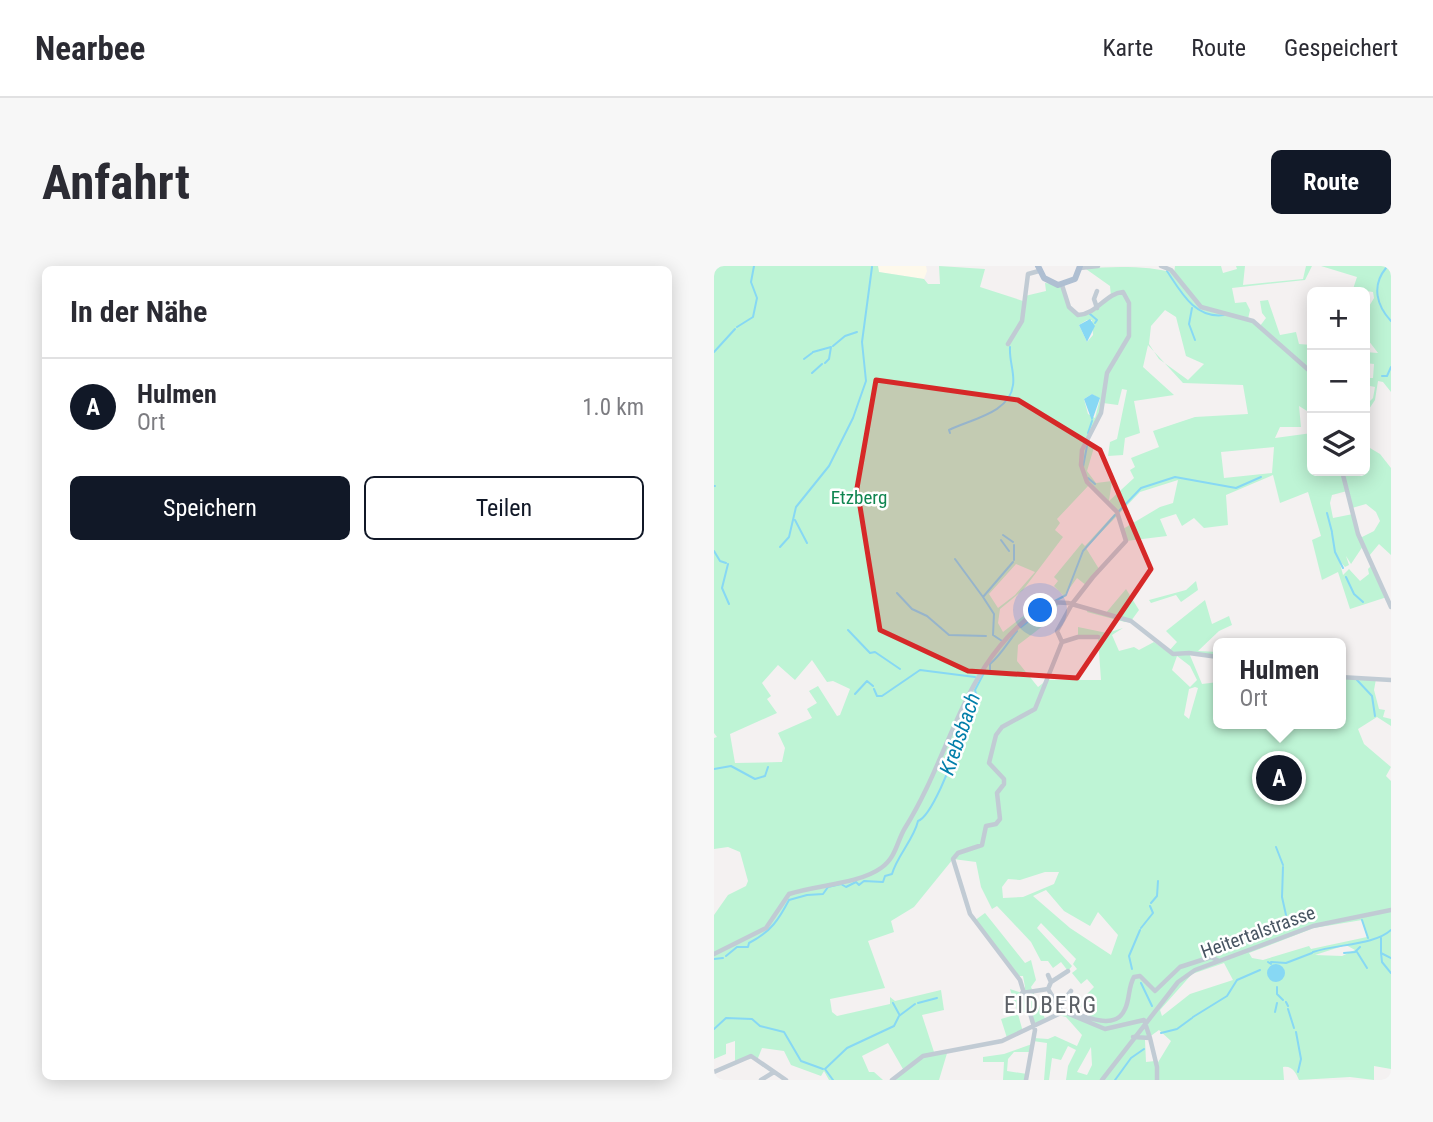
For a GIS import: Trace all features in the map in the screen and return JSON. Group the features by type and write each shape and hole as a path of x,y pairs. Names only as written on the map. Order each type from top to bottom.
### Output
{"main road":[{"path":"1038,268 1050,282 1062,285 1075,279 1080,267"}],"street":[{"path":"1080,267 1098,266"},
{"path":"1161,266 1171,270 1201,307 1253,321 1307,369"},
{"path":"1008,344 1022,321 1028,274 1038,268"},
{"path":"1026,1080 1035,1027 1016,972 970,914 953,859 958,853 982,845 986,826 998,822 997,793 1004,784 1004,779 989,763 996,735 1002,727 1035,709 1062,642 1057,631 1072,604 1099,569 1126,541 1117,513 1084,477 1082,454 1101,413 1107,373 1127,342 1130,328 1129,303 1124,292 1117,293 1086,314 1074,314 1062,285"},
{"path":"1097,291 1094,299 1097,308"},
{"path":"1344,476 1358,533 1391,607"},
{"path":"714,954 766,928 789,894 867,875 891,859 926,791 976,678 1004,639 1042,607 1057,601 1072,604 1136,623 1161,648 1173,654 1213,656"},
{"path":"1062,642 1078,637 1098,637"},
{"path":"1346,677 1391,680"},
{"name":"Heitertalstrasse","path":"1102,1080 1133,1037 1186,975 1217,960 1326,922 1391,911"},
{"path":"1060,1009 1101,1021 1114,1020 1125,1011 1134,977 1140,976 1155,991 1187,963 1211,957 1217,960"},
{"path":"1048,989 1051,982 1068,971"},
{"path":"1048,975 1051,982"},
{"path":"1023,993 1048,989"},
{"path":"1048,989 1060,1009 1105,1029 1121,1027 1142,1019 1146,1021 1157,1068 1157,1080"},
{"path":"892,1080 909,1064 929,1054 1002,1041 1035,1027 1060,1009 1071,992"},
{"path":"1133,1037 1150,1038"},
{"path":"714,1072 748,1056 758,1058 786,1080"},
{"path":"761,1080 774,1072"}],"highlighted area":[{"path":"876,380 1018,400 1100,450 1151,569 1077,678 968,671 880,630 857,488"}],"shaded area":[{"path":"878,266 926,266 927,271 924,279 879,272"}],"green space":[{"name":"Etzberg","path":"714,266 878,266 879,272 924,279 928,284 940,284 939,266 985,269 980,287 1023,301 1025,296 1046,291 1045,283 1062,285 1071,311 1082,315 1111,297 1110,286 1086,269 1131,267 1174,273 1175,266 1221,266 1223,273 1237,269 1236,266 1245,266 1243,285 1303,279 1306,266 1312,266 1305,280 1232,288 1235,303 1246,302 1250,310 1248,319 1260,326 1266,318 1262,313 1260,301 1268,300 1280,335 1296,332 1299,344 1307,345 1307,411 1299,406 1301,427 1280,427 1275,438 1307,434 1307,476 1370,476 1370,448 1380,454 1391,468 1391,555 1379,544 1369,556 1363,546 1351,564 1346,556 1349,565 1345,567 1339,560 1343,575 1349,569 1360,581 1369,574 1368,569 1373,564 1387,597 1350,609 1338,572 1322,580 1312,540 1321,536 1308,492 1280,503 1273,475 1226,495 1228,525 1204,528 1194,518 1182,526 1176,514 1160,519 1167,536 1126,541 1123,529 1160,507 1173,503 1178,480 1140,492 1086,548 1099,569 1087,586 1077,578 1064,596 1054,586 1058,581 1054,577 1082,543 1085,546 1116,512 1089,485 1057,519 1060,523 1055,530 1063,537 1023,590 1000,609 998,623 1003,632 1036,606 1038,610 1050,602 1059,602 1052,619 1018,645 1017,661 1038,687 1047,680 1101,680 1098,638 1078,637 1078,627 1107,633 1123,628 1112,635 1119,651 1134,647 1139,650 1154,642 1168,652 1177,642 1166,631 1205,600 1212,624 1229,616 1232,625 1219,631 1198,651 1213,652 1213,656 1189,653 1202,684 1213,683 1213,729 1346,729 1346,677 1376,679 1374,690 1379,709 1385,710 1383,717 1391,719 1391,726 1377,717 1358,729 1364,744 1391,767 1386,776 1391,781 1391,1069 1374,1066 1374,1080 1350,1077 1299,1080 1293,1070 1283,1067 1284,1080 1066,1080 1068,1066 1076,1050 1068,1046 1061,1060 1052,1058 1049,1080 1044,1080 1047,1043 1033,1041 1034,1038 1048,1039 1055,1036 1077,1046 1082,1035 1066,1017 1058,1015 1062,1012 1088,1017 1090,1010 1081,1007 1081,1000 1094,987 1087,979 1081,984 1072,973 1077,969 1073,964 1076,959 1041,923 1037,928 1072,966 1068,971 1061,962 1053,968 1048,961 1041,961 1031,942 997,906 992,909 981,887 976,862 953,859 914,907 891,921 894,932 868,941 885,988 830,999 832,1012 837,1016 890,1004 890,997 895,1001 941,990 944,1010 922,1015 934,1052 948,1050 939,1080 892,1080 903,1069 888,1043 862,1056 869,1072 874,1072 883,1080 829,1080 824,1071 821,1076 791,1065 784,1051 762,1048 758,1058 735,1061 735,1041 726,1044 726,1054 714,1059 714,915 728,895 746,886 748,881 740,852 728,847 714,849 714,738 717,737 714,733","holes":["1165,310 1176,317 1186,356 1204,364 1188,380 1165,363 1183,383 1243,385 1248,414 1195,417 1153,431 1159,447 1131,458 1135,467 1130,470 1134,478 1109,501 1112,481 1096,483 1087,471 1095,444 1087,444 1103,403 1118,405 1122,389 1127,390 1117,439 1110,442 1108,456 1123,455 1125,438 1140,433 1134,401 1174,395 1143,367 1148,345 1154,352 1149,344 1151,326","1092,320 1093,335 1087,342 1079,325","1092,394 1100,399 1095,418 1088,414 1084,399","1274,447 1272,473 1224,478 1221,452","1347,491 1352,508 1366,504 1376,512 1380,521 1374,531 1360,538 1353,514 1333,518 1330,503 1332,495","1016,564 1035,572 1015,595 998,608 989,594","1177,656 1190,666 1197,680 1190,687 1172,670","812,660 827,682 833,681 850,689 840,715 837,716 818,686 809,691 817,703 807,709 812,718 778,733 785,748 782,762 735,763 730,734 777,713 767,699 771,696 762,683 778,665 795,680","1198,688 1189,719 1184,715 1189,689","1045,872 1059,872 1054,884 1023,897 1003,898 1002,887 1008,879 1020,880","1046,890 1064,911 1090,926 1098,912 1118,935 1111,955 1070,928 1033,896","1362,920 1367,937 1311,949 1309,946 1263,960 1252,958 1249,953 1314,928","1346,945 1355,950 1342,956 1315,955","1224,963 1233,980 1190,994 1162,1016 1160,1010 1192,974","1159,1030 1171,1041 1157,1064 1155,1061 1146,1062 1145,1040","1091,1047 1092,1065 1087,1075 1077,1072"]},
{"path":"1321,266 1391,266 1391,392 1383,382 1378,381 1375,400 1370,408 1375,387 1370,386 1374,364 1370,364 1370,352 1378,353 1370,343 1370,305 1374,298 1370,287 1354,287 1357,277"},
{"path":"1196,581 1198,590 1181,602 1176,595 1151,603 1149,600 1186,590"},
{"path":"1126,589 1139,610 1131,621 1125,622 1087,612 1088,609 1105,614"},
{"path":"985,913 1025,963 1031,960 1036,980 1031,987 1046,1021 1035,1027 1028,1011 1018,1014 1010,989 1022,993 1025,987 1023,976 1019,976 974,921"},
{"path":"1018,1014 1023,1032 1007,1038 1001,1019"},
{"path":"1032,1044 1030,1052 1014,1052 1008,1059 1007,1071 1027,1074 1026,1080 1003,1080 1004,1062 983,1062 983,1057 1004,1054"}],"water":[{"path":"1090,319 1095,326 1087,342 1079,325"},
{"path":"1092,394 1100,398 1092,421 1084,399"},
{"path":"1276,964 1282,967 1285,973 1282,979 1276,982 1270,979 1267,973 1270,967"}],"waterway":[{"path":"737,327 753,317 757,298 751,282 754,266"},
{"path":"780,547 789,537 796,507 829,466 853,418 866,381 862,342 872,267"},
{"path":"1386,268 1377,289 1382,309 1391,321"},
{"path":"1167,271 1197,308 1205,313 1224,315"},
{"path":"1192,308 1189,324 1195,340"},
{"path":"1090,314 1097,320 1095,323"},
{"path":"714,352 735,329"},
{"path":"833,346 845,336 857,332"},
{"path":"813,352 831,347 829,359 825,363"},
{"path":"950,433 949,430 997,409 1010,395 1013,385 1010,347"},
{"path":"804,359 812,353"},
{"path":"812,373 822,364"},
{"path":"1382,376 1387,376 1391,367"},
{"path":"1088,433 1092,421"},
{"path":"1083,467 1087,446"},
{"name":"Krebsbach","path":"1119,511 1141,488 1175,477 1236,488 1261,477"},
{"path":"1088,478 1095,484"},
{"path":"1327,513 1332,532"},
{"name":"Krebsbach","path":"1055,601 1066,595 1083,551 1115,515"},
{"path":"795,520 807,543"},
{"path":"1332,533 1335,552 1343,568"},
{"path":"1003,535 1013,542"},
{"path":"1001,540 1009,551"},
{"path":"1014,545 1014,560"},
{"path":"714,551 720,561 726,563"},
{"path":"955,559 983,597"},
{"path":"1002,641 993,635 994,614 983,597 1013,562"},
{"path":"728,564 722,588 729,604"},
{"path":"1346,577 1354,594 1363,602"},
{"path":"897,593 912,609 927,616 949,635 986,636"},
{"name":"Krebsbach","path":"1042,611 1052,605"},
{"name":"Krebsbach","path":"1021,627 1038,614"},
{"path":"848,630 870,653 875,652 900,669"},
{"name":"Krebsbach","path":"726,956 737,947 748,947 749,943 769,930 789,900 823,894 828,887 841,884 846,887 856,882 859,885 864,881 883,882 885,876 892,874 918,821 929,810 941,788 950,766 952,751 960,739 958,731 964,728 967,705 977,697 975,690 985,671 990,671 990,664 1017,631"},
{"path":"874,689 877,696 882,696 920,670 975,677"},
{"path":"1357,680 1372,696 1375,716"},
{"path":"855,694 867,681 873,686"},
{"path":"714,769 731,766 755,779 765,776 768,767"},
{"path":"1276,847 1283,865"},
{"path":"1283,867 1282,897 1286,915"},
{"path":"1151,903 1157,896 1158,881"},
{"path":"1141,928 1153,913 1150,906"},
{"path":"1287,917 1287,929"},
{"path":"1362,920 1368,938"},
{"path":"1132,969 1129,956 1140,930"},
{"path":"1313,952 1375,939 1391,930"},
{"path":"1381,938 1381,953 1391,958"},
{"path":"1344,953 1355,952 1360,947"},
{"path":"1357,952 1367,968"},
{"path":"1271,962 1286,963 1312,953"},
{"path":"1381,953 1382,962 1391,973"},
{"name":"Krebsbach","path":"714,959 723,958"},
{"path":"1193,1017 1227,996 1237,980 1260,970"},
{"path":"1141,983 1152,1006"},
{"path":"1277,987 1277,994 1283,1000"},
{"path":"918,1003 937,998"},
{"path":"1286,1002 1288,1006"},
{"path":"893,1003 899,1014"},
{"path":"1275,1012 1277,1003"},
{"path":"833,1080 825,1069 847,1048 894,1026 899,1016 915,1004"},
{"path":"1288,1009 1294,1028"},
{"path":"714,1029 726,1018 752,1019 760,1026 784,1032 801,1061 823,1069"},
{"path":"1161,1033 1177,1029 1192,1018"},
{"path":"1296,1032 1301,1059 1298,1072"},
{"path":"1115,1080 1131,1058 1144,1049"}],"place":[{"name":"Hulmen","path":"1279,778"}],"district":[{"name":"EIDBERG","path":"1051,1005"}]}
